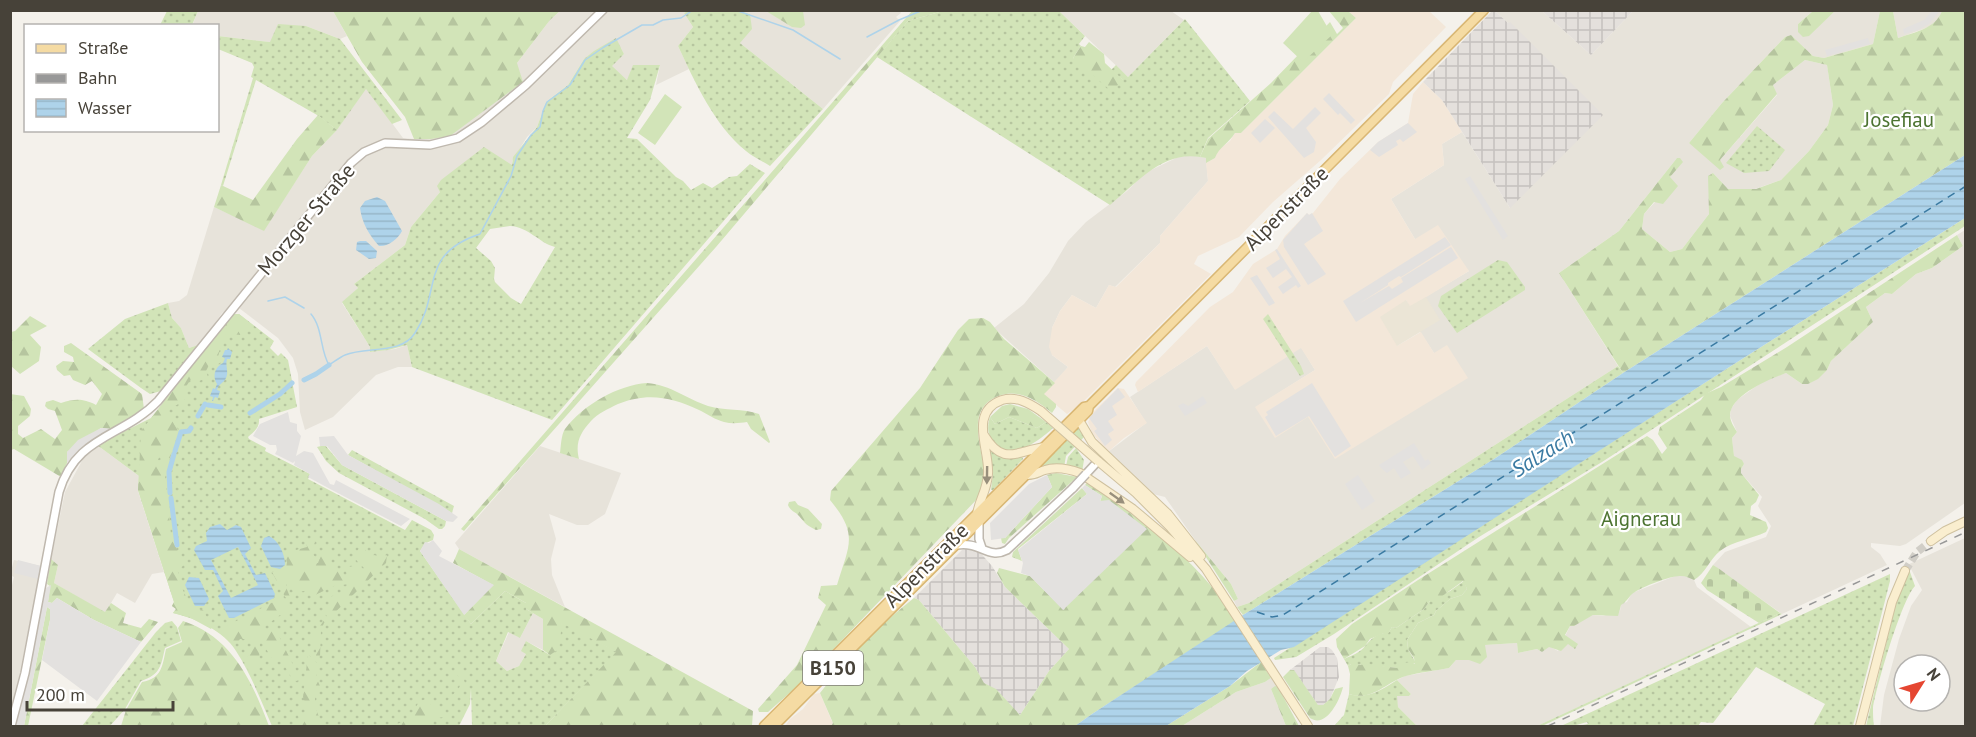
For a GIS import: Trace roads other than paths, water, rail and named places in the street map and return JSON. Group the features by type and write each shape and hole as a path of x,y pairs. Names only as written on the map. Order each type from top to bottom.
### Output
{"main road":[{"name":"Alpenstraße","path":"764,726 978,518 1026,475 1088,411 1089,406 1484,10"},
{"path":"978,518 978,507 986,490 988,470 982,424 985,415 1000,401 1019,399 1041,411 1116,476 1170,527 1218,585 1308,726"},
{"name":"Alpenstraße","path":"774,726 957,545 978,518 1044,447 1084,407 1089,406"},
{"path":"1079,420 1092,442 1184,532 1206,569"},
{"path":"983,434 991,447 1004,455 1044,447"},
{"path":"1026,475 1032,476 1055,468 1080,473 1133,509 1206,569"},
{"path":"1930,541 1965,521"},
{"path":"1860,726 1894,594 1905,571"}],"street":[{"name":"Morzger Straße","path":"11,726 25,673 57,502 71,465 88,447 140,417 158,401 351,163 364,152 385,143 430,146 452,141 466,133 528,83 603,10"},
{"path":"957,545 969,543 994,554 1007,550 1073,488 1098,461"},
{"path":"978,518 982,548"}],"water":[{"name":"Salzach","path":"1965,155 1965,218 1294,647 1281,650 1247,671 1230,686 1166,726 1075,726 1243,615 1494,459 1623,373"},
{"path":"377,197 385,201 402,231 392,242 382,246 379,246 369,233 362,219 360,208 365,201"},
{"path":"366,241 377,251 376,258 369,259 356,250 357,242"},
{"path":"228,348 232,352 230,359 227,359 227,375 217,390 220,391 218,398 215,397 212,401 213,397 210,396 217,384 215,372 223,363 225,358 222,357"},
{"path":"220,524 227,530 236,525 241,527 251,548 245,554 256,575 265,573 275,594 274,598 234,618 229,618 218,596 223,591 213,570 205,570 194,550 196,546 207,541 206,533 210,527","holes":["238,547 258,585 231,598 211,560"]},
{"path":"269,536 276,541 283,552 285,565 280,569 271,567 261,546 264,538"},
{"path":"189,577 199,578 209,599 204,606 195,606 185,585"}],"waterway":[{"path":"311,314 318,326 329,365 353,352 392,347 409,340 423,318 439,264 447,252 461,242 480,234 511,176 517,156 531,135 540,127 547,102 570,85 585,60 604,47 642,25 653,25 663,20 681,18 693,10"},
{"path":"735,10 793,30 840,59"},
{"path":"867,37 923,10"},
{"path":"268,301 285,297 304,308"},
{"path":"304,380 329,365"},
{"path":"250,413 280,394 292,383"},
{"path":"198,416 205,404"},
{"path":"208,405 221,407"},
{"path":"175,451 181,432 189,431 191,428"},
{"path":"170,493 169,472 174,454"},
{"path":"171,498 177,545"}],"tunnel":[{"path":"1905,571 1917,552 1931,541"}],"railway":[{"path":"1548,726 1966,532"}],"park label":[{"name":"Josefiau","path":"1899,119"},
{"name":"Aignerau","path":"1641,518"}]}
